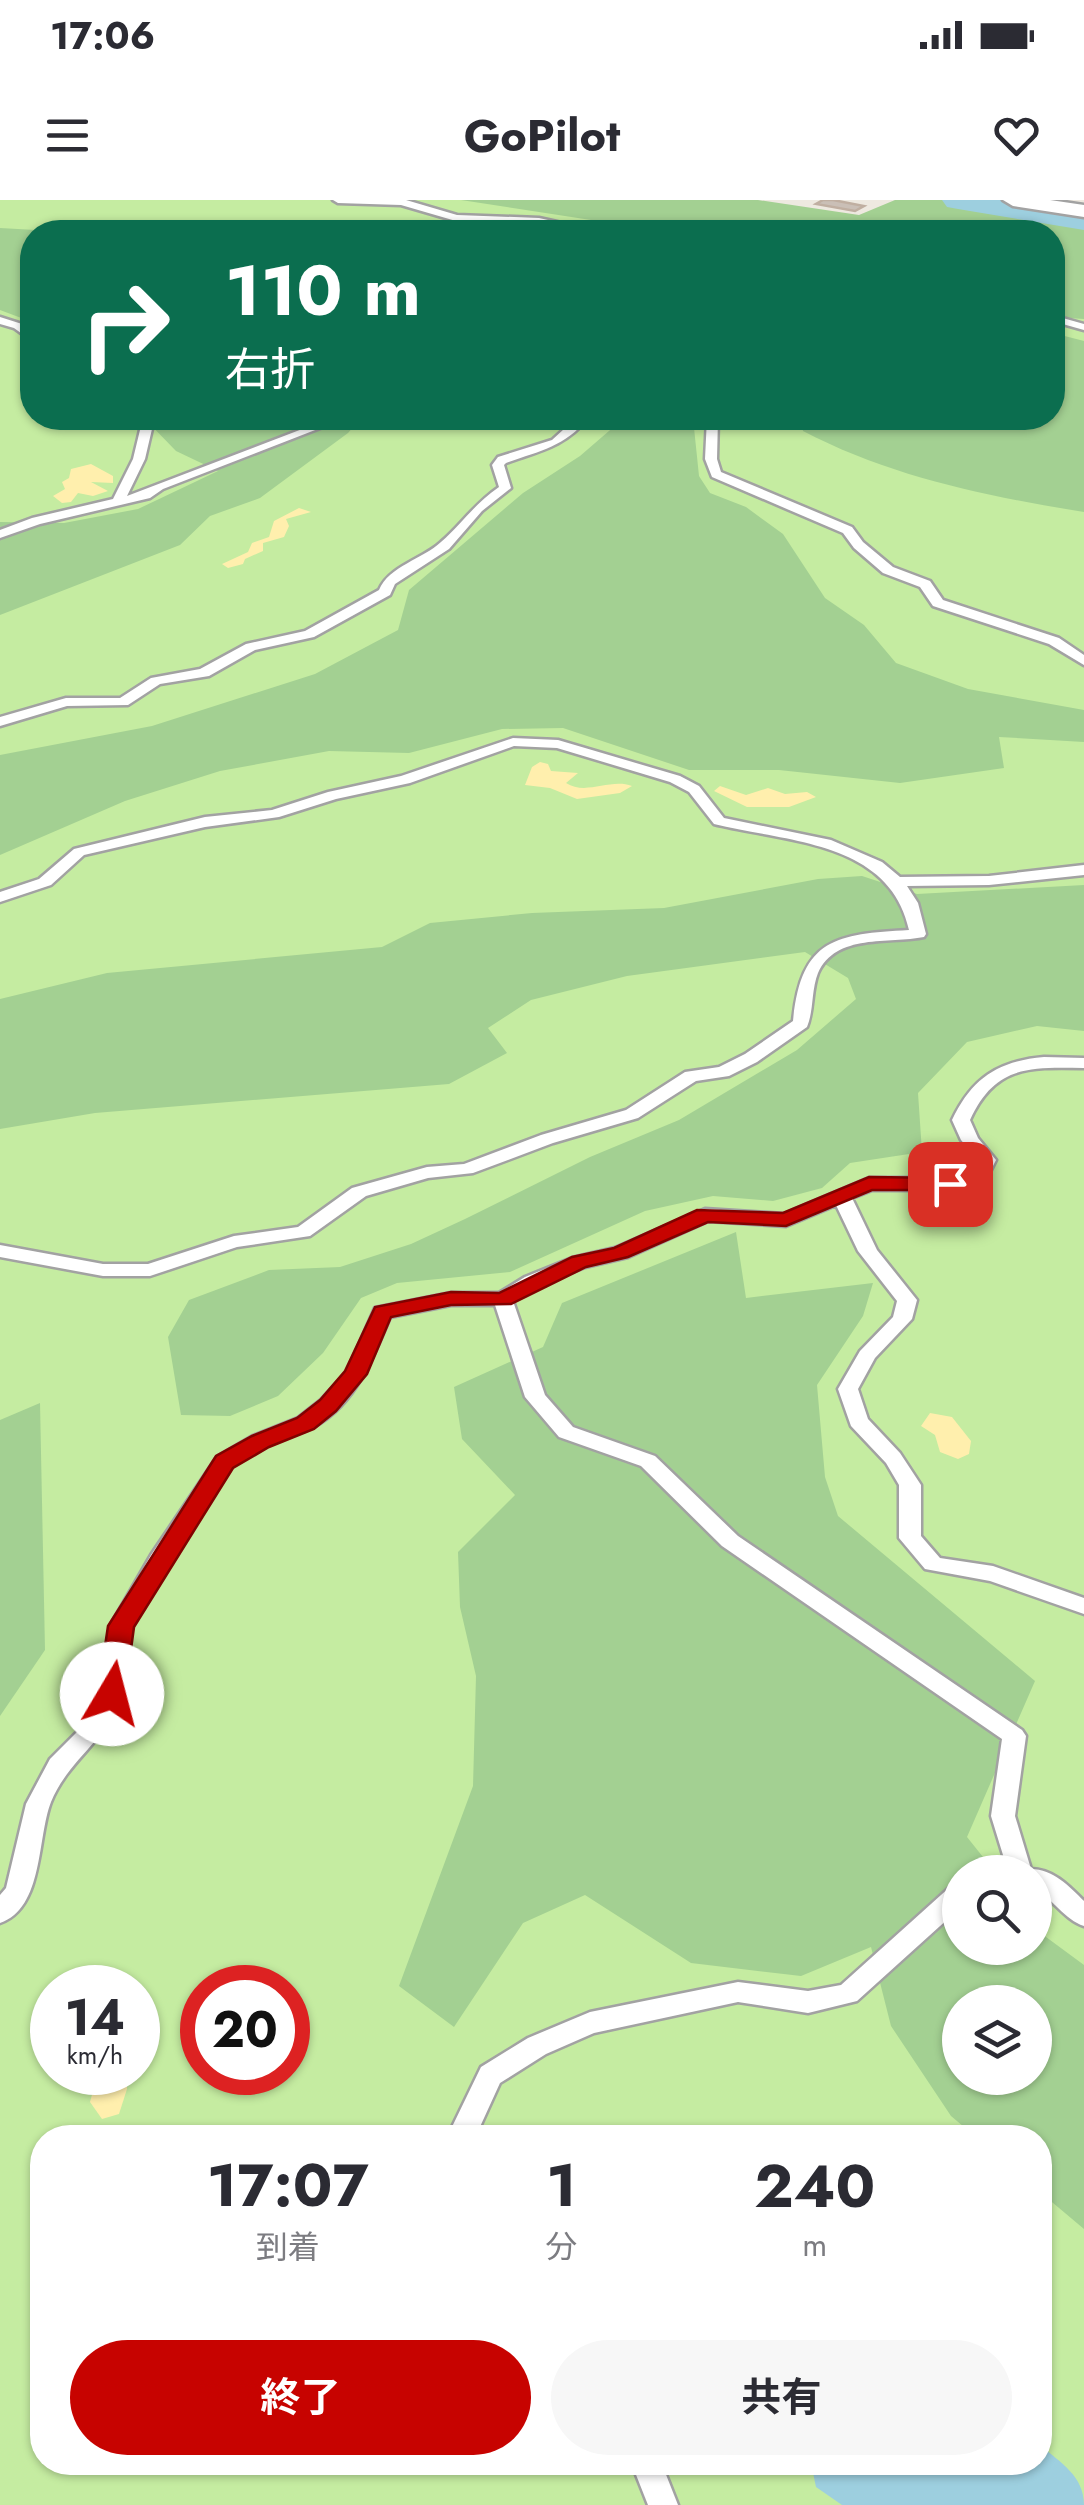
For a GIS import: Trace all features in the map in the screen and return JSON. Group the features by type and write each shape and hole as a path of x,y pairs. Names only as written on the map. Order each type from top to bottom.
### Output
{"street":[{"path":"1012,200 1084,211"}],"lane":[{"path":"338,200 402,202 456,218 511,220"},
{"path":"119,500 143,446 146,430"},
{"path":"0,534 146,495 159,486 308,430"},
{"path":"0,722 66,702 122,702 156,680 204,673 251,647 308,634 385,592 389,582 445,546 478,508 504,488 498,466 502,460 549,447 575,430"},
{"path":"712,430 711,458 716,474 848,530 858,545 888,570 925,584 938,603 1054,641 1084,661"},
{"path":"0,897 46,882 79,852 205,822 274,814 405,780 513,742 558,744 675,778 694,789 720,821 817,840 879,868 910,901 918,934 862,938 826,948 813,966 802,1002 801,1023 784,1038 723,1072 691,1076 632,1114 547,1139 467,1169 427,1174 359,1192 303,1232 234,1242 150,1270 103,1270 14,1256 0,1250"},
{"path":"894,881 960,884 1040,878 1084,870"},
{"path":"0,1913 18,1891 38,1804 58,1765 98,1725 112,1694 121,1626 224,1462 260,1441 305,1423 328,1405 356,1374 382,1312 451,1298 503,1300 579,1262 621,1253 705,1215 786,1220 869,1184 950,1184 980,1174 987,1160 970,1140 961,1120 968,1100 984,1080 1008,1068 1036,1061 1084,1063"},
{"path":"842,1196 851,1226 875,1265 907,1300 902,1320 867,1355 848,1389 858,1422 893,1458 910,1486 910,1538 933,1564 993,1574 1084,1606"},
{"path":"503,1300 535,1397 566,1432 648,1461 730,1541 1014,1736 1004,1816 1017,1855"},
{"path":"1052,1887 1084,1916"},
{"path":"466,2125 490,2075 537,2046 590,2023 738,1992 808,2002 848,1994 942,1909"},
{"path":"651,2475 663,2505"}],"green space":[{"path":"0,200 657,200 783,220 20,220 20,430 1065,430 1065,266 1084,269 1084,2505 0,2505"},
{"path":"461,200 758,200 859,215 895,200 979,200 1084,217 1084,319 1065,318 1065,220 591,220"},
{"path":"0,228 20,229 20,318 0,310"},
{"path":"1065,336 1084,341 1084,512 905,473 803,431 1065,430"},
{"path":"156,430 351,430 260,498 210,516 180,545 0,615 0,522 64,523 138,509 218,471 176,451"},
{"path":"610,430 694,430 699,476 710,493 746,507 783,534 825,598 864,625 896,663 968,689 1084,710 1084,742 999,737 1004,768 900,783 779,770 689,770 563,728 502,729 409,753 329,751 220,771 125,801 0,855 0,755 152,726 315,674 398,630 409,590 523,493 580,456"},
{"path":"862,876 917,894 1084,885 1084,1031 1037,1026 967,1042 918,1093 922,1152 850,1163 822,1188 773,1201 713,1196 645,1211 510,1272 397,1283 361,1298 323,1353 278,1396 230,1416 181,1415 168,1337 189,1300 269,1270 340,1267 411,1244 590,1157 679,1120 797,1050 856,999 848,978 805,952 627,976 531,1000 488,1028 507,1053 449,1084 95,1113 0,1129 0,999 107,973 382,947 430,923 532,913 664,908 818,879"},
{"path":"736,1232 746,1298 873,1283 863,1316 817,1385 825,1477 838,1516 1035,1681 967,1837 981,1855 942,1855 942,1965 1052,1965 1052,1941 1084,1965 1084,2229 1052,2202 1052,2125 962,2125 951,2116 891,2026 871,1947 801,1976 691,1963 585,1895 523,1923 454,2027 399,1986 473,1786 476,1676 460,1607 458,1552 515,1495 462,1439 454,1387 543,1347 562,1303"},
{"path":"40,1403 45,1650 0,1716 0,1420"}],"sand":[{"path":"91,464 113,476 113,483 91,482 108,491 93,496 78,493 71,502 62,503 53,496 65,489 62,482 69,478 71,469"},
{"path":"299,508 311,512 286,519 289,526 284,537 263,543 263,551 245,559 243,564 228,568 222,564 248,552 252,543 269,537 274,521"},
{"path":"540,762 548,764 551,771 578,773 566,783 574,787 632,786 620,793 577,799 550,788 525,785 532,767"},
{"path":"720,786 746,795 768,788 785,794 807,792 816,797 789,807 747,807 714,791"},
{"path":"930,1413 952,1417 971,1441 969,1454 958,1459 940,1452 935,1435 921,1426"},
{"path":"92,2095 125,2095 119,2114 102,2119 90,2102"}],"water":[{"path":"1052,2455 1076,2478 1084,2505 842,2505 816,2487 814,2475 1052,2475"}],"building":[{"path":"823,200 864,206 855,211 816,204"}],"waterway":[{"path":"958,200 1084,220"}],"route":[{"path":"112,1694 121,1626 224,1462 260,1441 305,1423 328,1405 356,1374 382,1312 451,1298 503,1300 532,1282 579,1262 621,1253 705,1215 786,1220 869,1184 950,1184"}]}
